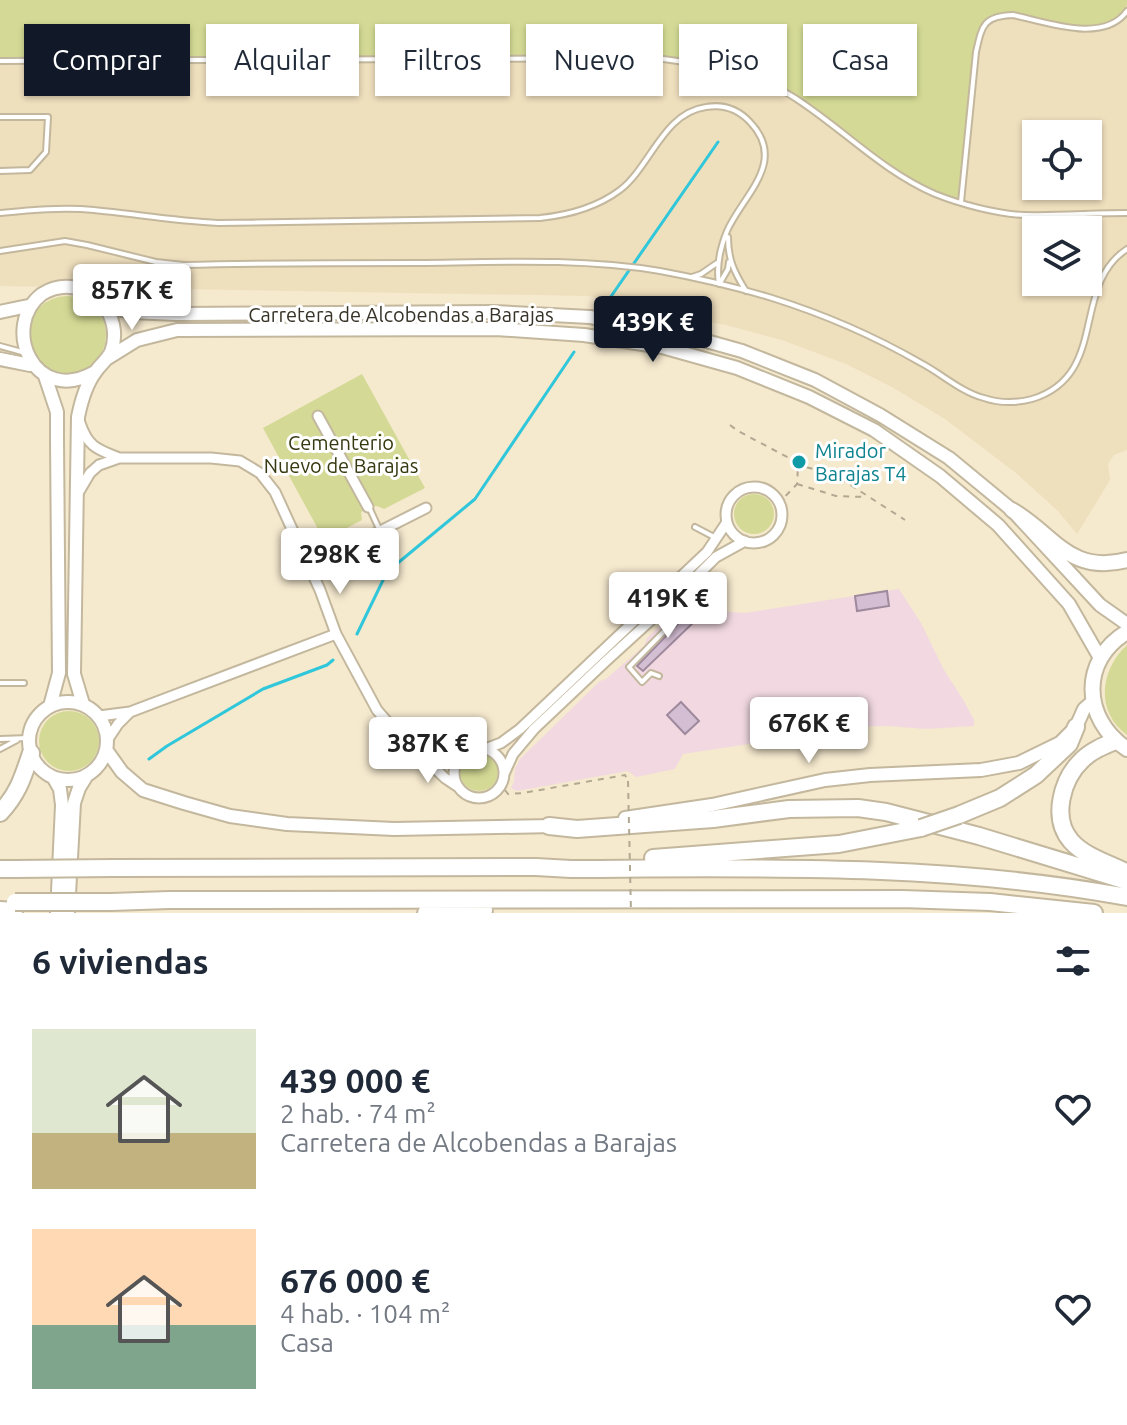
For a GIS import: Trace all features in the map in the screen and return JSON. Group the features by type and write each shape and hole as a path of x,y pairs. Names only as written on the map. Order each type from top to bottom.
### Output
{"highway":[{"path":"536,867 572,861 667,858 825,845 921,828 1000,798 1036,775 1069,744 1076,727"},
{"path":"0,813 19,789 26,743"},
{"path":"1121,745 1091,752 1073,770 1061,798 1060,809 1062,826 1070,840 1086,854 1127,872"},
{"path":"549,826 577,829 713,819 789,809 858,808 886,812 979,836 1127,881"},
{"path":"8,869 818,869 965,877 1127,897"},
{"path":"426,913 902,899 990,902 1094,913"},
{"path":"7,906 169,900 626,906"},
{"path":"7,906 68,913"}],"main road":[{"path":"1012,510 1031,521 1073,557 1104,564 1127,560"},
{"path":"1121,745 1100,723 1092,702 1093,678 1100,658 1113,640 1127,632"}],"street":[{"path":"83,704 74,674 78,417 95,372 108,358 114,332 106,307 89,292 67,287 45,292 28,306 19,328 19,343 30,365 53,380 71,382 95,372"},
{"path":"0,312 28,306"},
{"name":"Carretera de Alcobendas a Barajas","path":"106,307 176,314 494,312 590,317 667,330 742,351 815,380 880,415 949,458 1012,510 1100,605 1127,624"},
{"name":"Carretera de Alcobendas a Barajas","path":"108,358 137,340 177,330 496,329 584,335 662,347 737,368 809,397 874,430 940,476 998,525 1069,604 1100,658"},
{"path":"0,359 30,365"},
{"path":"45,376 57,412 59,673 50,706"},
{"path":"318,416 368,507"},
{"path":"78,417 85,438 96,449 119,458"},
{"path":"77,495 90,473 99,465 119,458 240,461 260,473 275,492 336,634 377,710 403,740 437,771 469,796 485,798 499,789 513,754 534,729 716,557 745,541"},
{"path":"758,487 767,490 779,503 781,521 777,530 763,541 745,541 737,537 727,522 728,504 740,490 758,487"},
{"path":"309,567 426,508"},
{"path":"457,786 454,770 460,758 471,750 501,743 520,729 707,552 727,522"},
{"path":"99,716 130,712 336,634"},
{"path":"130,712 118,724 107,745 102,761 96,769 76,779 64,780 43,771 26,743 39,714 50,706 66,701 83,704 99,716 107,731 107,745 122,772 143,790 230,816 287,824 394,829 549,826 712,805 825,780 981,770 1019,763 1060,743 1076,727 1084,709 1092,702"},
{"path":"485,749 499,758 504,774"},
{"path":"424,758 460,758"},
{"path":"68,913 74,803 87,775"},
{"path":"53,777 60,789 62,805 57,913"}],"lane":[{"path":"961,202 976,52 985,22 991,18 1013,15 1099,30 1121,20 1127,11"},
{"path":"0,61 656,58 701,63 752,78 793,97 880,163 935,194 980,208 1022,215 1127,213"},
{"path":"0,213 36,209 91,210 218,223 540,218 562,215 588,208 622,188 679,118 693,108 724,107 741,113 761,136 764,152 763,170 728,231 717,263 719,285"},
{"path":"0,117 48,117 46,152 30,170 0,171"},
{"path":"719,285 728,269 728,231"},
{"path":"0,251 65,241 156,262 184,265 518,262 610,265 660,271 790,304 855,329 982,398 1016,402 1046,393 1070,373 1084,349 1100,280 1109,264 1127,249"},
{"path":"729,260 746,291"},
{"path":"688,278 701,274 717,263"},
{"path":"0,346 22,352"},
{"path":"368,507 380,531"},
{"path":"695,527 717,538"},
{"path":"659,676 651,673 642,682 629,667 676,619"},
{"path":"0,683 24,683"},
{"path":"0,739 26,743"},
{"path":"1,747 26,743"}],"path":[{"path":"730,425 791,459 798,467 797,484 779,503"},
{"path":"795,464 835,475 905,520"},
{"path":"797,484 836,496 866,497"},
{"path":"505,790 508,794 523,793 625,775 628,781 626,906"}],"shaded area":[{"path":"0,0 1127,0 1127,450 1114,455 1108,464 1110,480 1077,534 1058,511 1016,473 945,419 846,364 782,340 726,325 650,312 589,296 0,286"},
{"path":"899,589 964,701 974,726 927,729 848,727 769,737 749,744 683,754 675,769 636,777 628,771 517,791 511,788 520,759 600,681 644,646 647,638 679,608 745,613"}],"green space":[{"path":"0,0 1127,0 1123,15 1114,24 1100,28 1082,28 1017,15 985,22 976,52 961,202 898,173 787,94 787,24 679,24 679,62 663,59 663,24 526,24 526,59 510,59 510,24 375,24 375,59 359,59 359,24 206,24 206,60 190,60 190,24 24,24 24,61 0,61"},
{"path":"67,296 82,299 99,313 106,335 103,350 89,367 67,374 52,371 35,357 28,335 31,320 45,303"},
{"name":"Cementerio Nuevo de Barajas","path":"362,374 425,488 384,509 369,506 361,513 362,520 324,540 263,428"},
{"path":"754,494 768,500 774,514 768,528 754,534 740,528 734,514 740,500"},
{"path":"1127,645 1127,735 1110,715 1105,691 1111,666"},
{"path":"69,711 80,713 90,720 97,730 97,752 90,762 80,769 69,771 58,769 48,762 41,752 39,741 41,730 48,720 58,713"},
{"path":"479,753 492,759 498,772 492,785 479,791 466,785 460,772 466,759"}],"building":[{"path":"887,591 889,606 857,611 855,596"},
{"path":"690,611 697,619 643,671 637,666"},
{"path":"681,702 699,721 685,734 667,715"}],"waterway":[{"path":"603,308 718,142"},
{"path":"357,634 387,572 475,499 574,352"},
{"path":"149,759 263,689 333,660"}],"place":[{"name":"Mirador Barajas T4","path":"799,462"}]}
